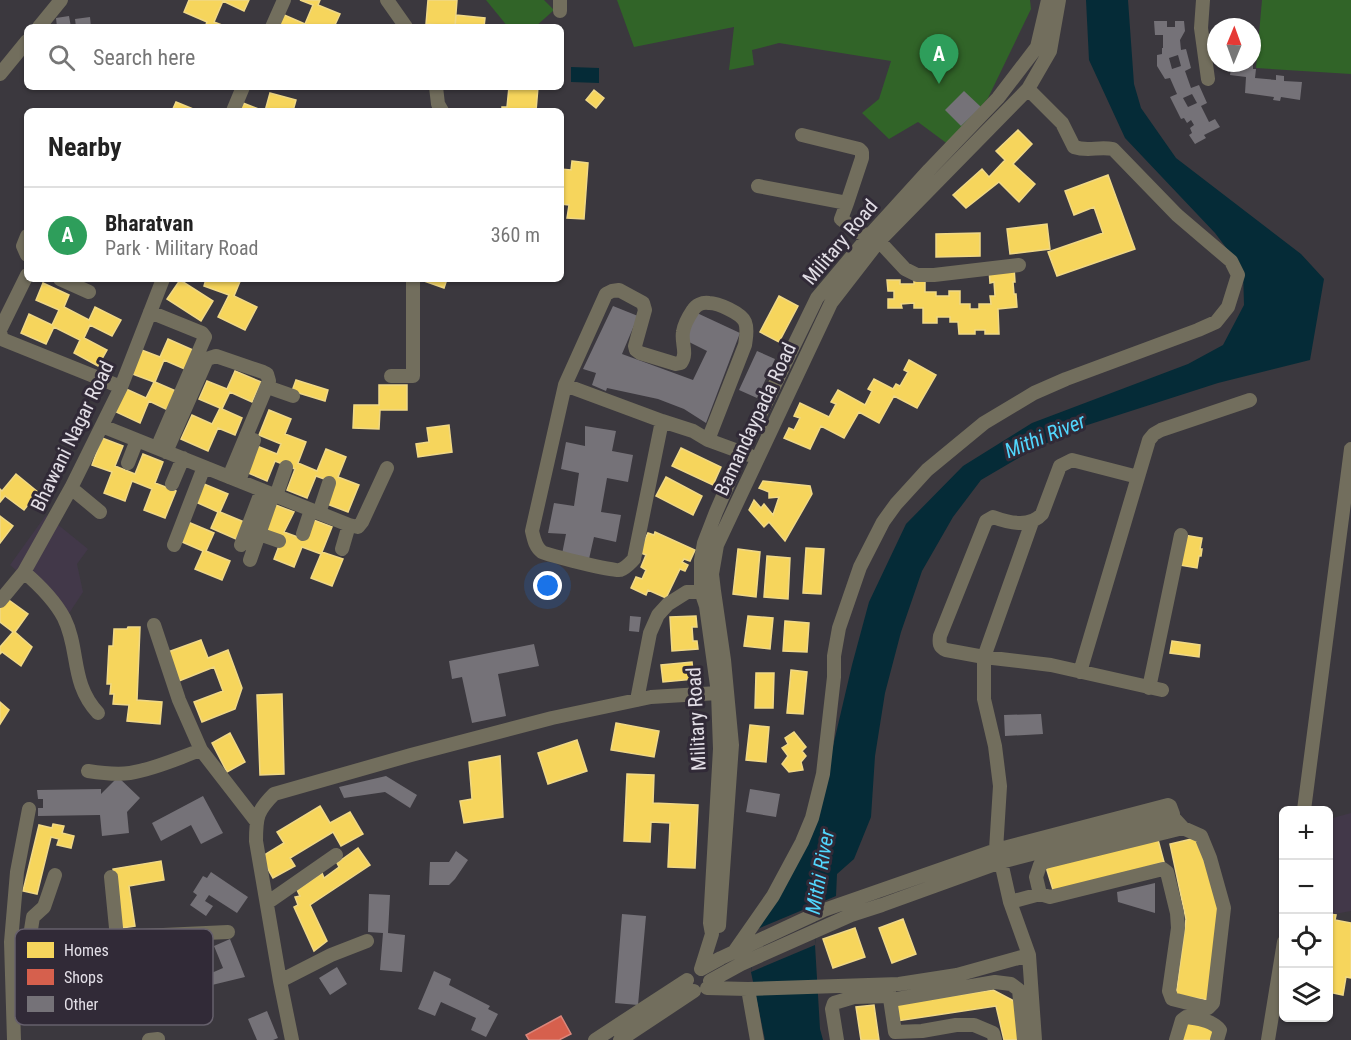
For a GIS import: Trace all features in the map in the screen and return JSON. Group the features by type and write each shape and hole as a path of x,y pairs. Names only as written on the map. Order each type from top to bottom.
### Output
{"street":[{"path":"41,24 61,0"},
{"path":"273,24 284,0"},
{"path":"387,0 404,24"},
{"name":"Military Road","path":"701,969 712,934 719,928 718,869 723,796 718,693 719,660 706,606 707,575 701,560 710,544 716,512 742,452 817,298 920,190 999,98 1036,47 1047,0"},
{"path":"920,190 1028,89 1050,51 1059,0"},
{"path":"1203,0 1201,28 1208,79"},
{"path":"1201,28 1207,29"},
{"path":"0,74 24,46"},
{"path":"739,955 802,842 812,819 823,774 834,677 834,656 839,628 861,567 883,522 896,504 927,470 984,423 1034,393 1207,326 1216,322 1228,307 1238,275 1231,261 1177,215 1113,148 1083,150 1074,147 1062,123 1028,89"},
{"path":"233,108 242,90"},
{"path":"436,90 440,108"},
{"path":"802,135 860,149 862,158 840,219 874,238 905,269 918,275 934,275 1019,265"},
{"path":"758,186 847,203"},
{"name":"Bamandaypada Road","path":"710,544 758,458 831,303 874,238"},
{"path":"24,280 0,330 4,340 121,387"},
{"path":"67,282 89,292"},
{"name":"Bhawani Nagar Road","path":"0,600 24,572 71,488 121,387 162,282"},
{"path":"391,376 413,375 413,282"},
{"path":"662,421 634,559 618,571 542,552 535,543 532,531 565,385 606,294 619,290 643,303 645,310 635,346 636,350 676,364 684,361 685,349 682,334 694,308 700,304 709,303 736,312 744,321 747,330 745,345 708,440"},
{"path":"150,312 202,333 205,337 162,450"},
{"path":"162,450 207,359 216,356 263,372 267,374 269,381 234,479"},
{"path":"234,479 274,384 293,396"},
{"path":"565,385 693,431 708,440 758,458"},
{"path":"1080,672 1149,440 1161,430 1251,400"},
{"path":"763,409 778,416"},
{"path":"102,426 358,527 387,468"},
{"path":"128,463 137,440"},
{"path":"1305,806 1351,449"},
{"path":"172,484 183,458"},
{"path":"1138,477 1072,460 1060,466 1042,514 1038,518 1024,523 1004,521 993,517 986,520 940,636 941,648 984,657 1051,666 1155,689 1181,535"},
{"path":"174,545 204,467"},
{"path":"241,545 286,467"},
{"path":"303,534 329,483"},
{"path":"71,488 100,512"},
{"path":"250,560 270,493"},
{"path":"1032,522 984,657 984,699 995,746 1000,786 998,856 1010,902 1029,955 1035,1040"},
{"path":"342,549 349,525"},
{"path":"259,534 279,541"},
{"path":"24,572 39,585 64,617 71,638 77,672 85,694 98,713"},
{"path":"637,700 650,633 658,615 668,604 687,592 707,591"},
{"path":"154,625 179,700 201,750 256,821"},
{"path":"719,660 732,745 723,796"},
{"path":"292,1040 256,841 256,821 262,805 274,794 552,718 651,697 718,693"},
{"path":"87,771 109,774 128,773 160,766 201,750"},
{"path":"620,1040 739,955 824,910 998,856 1093,831 1167,805 1170,807 1172,816 1183,828 1201,836 1210,858 1224,908 1213,1003 1209,1008 1172,999 1169,991 1178,914 1167,872 1162,869 1050,897 1040,894 1010,902"},
{"path":"14,1040 11,942 17,872 29,809"},
{"path":"1040,894 1036,877 1040,865 1045,862 1183,828"},
{"path":"267,903 336,855"},
{"path":"700,985 688,975 692,971 882,905 998,856"},
{"path":"31,929 33,917 44,907 55,875"},
{"path":"111,877 116,929"},
{"path":"213,933 228,932"},
{"path":"280,981 367,940"},
{"path":"890,993 899,984 957,975 1029,955"},
{"path":"1268,1040 1280,968"},
{"path":"837,1040 832,1010 834,1003 854,997 995,982 1011,984 1019,990 1024,1040"},
{"path":"595,1040 700,985 750,989 861,984 890,993"},
{"path":"750,989 757,1040"},
{"path":"890,993 896,1036 956,1025 974,1025 993,1033 995,1040"},
{"path":"1176,1040 1182,1020 1186,1017 1212,1023 1218,1027 1220,1030 1217,1040"}],"shaded area":[{"path":"46,515 88,549 77,564 83,592 68,615 10,565"},
{"path":"1351,813 1351,911 1333,914 1333,860 1333,818"}],"green space":[{"path":"486,0 544,0 554,10 538,24 506,24"},
{"path":"617,0 1030,0 1031,9 988,98 949,145 918,122 889,139 862,113 879,99 891,61 779,43 752,50 754,65 729,70 734,27 634,47"},
{"path":"1262,0 1351,0 1351,74 1261,68"}],"water":[{"name":"Mithi River","path":"1086,0 1128,0 1134,84 1141,108 1176,158 1301,254 1324,279 1310,360 1218,383 1075,429 981,480 953,517 922,571 901,632 885,693 875,756 871,817 854,859 837,874 836,896 817,904 815,945 820,1029 823,1040 765,1040 751,972 755,930 812,836 869,602 906,524 963,466 1032,423 1188,364 1223,345 1244,305 1243,270 1215,233 1125,138 1089,60"},
{"path":"571,67 599,68 599,83 571,82"}],"pier":[{"path":"817,904 815,945 751,972 755,930"}],"building: Homes":[{"path":"189,0 249,0 244,11 223,1 214,22 219,24 206,24 207,22 184,12"},
{"path":"300,0 320,0 318,5 340,14 335,24 305,24 313,5"},
{"path":"428,0 457,0 455,24 426,24"},
{"path":"282,14 305,24 278,24"},
{"path":"456,15 485,18 484,24 455,24"},
{"path":"509,90 538,90 536,108 502,108 507,107"},
{"path":"594,90 604,98 596,108 586,100"},
{"path":"270,93 296,100 294,108 266,108"},
{"path":"176,102 191,108 173,108"},
{"path":"243,103 256,108 241,108"},
{"path":"1018,130 1032,144 1013,164 1035,184 1019,202 999,182 966,208 953,195 982,169 989,177 1005,160 996,151"},
{"path":"572,161 588,163 584,219 567,218 569,205 564,204 564,169 571,170"},
{"path":"1108,175 1135,249 1057,276 1048,252 1103,233 1094,207 1074,215 1065,191"},
{"path":"1047,224 1050,249 1010,254 1007,229"},
{"path":"980,233 980,256 936,257 936,234"},
{"path":"1014,267 1015,282 1013,282 1017,307 998,309 999,334 985,334 985,330 975,330 975,334 959,334 958,322 950,322 950,317 937,317 937,323 923,323 923,308 914,308 914,303 901,304 902,308 888,308 888,299 894,299 894,291 888,291 887,280 900,280 900,284 914,284 914,280 925,279 925,292 936,292 936,296 949,296 949,291 960,291 960,304 970,304 970,309 979,309 979,304 991,304 990,296 995,296 994,282 990,283 989,269"},
{"path":"179,282 183,282 213,301 201,321 167,299"},
{"path":"205,282 240,282 234,296 257,307 245,330 218,317 229,295 204,286"},
{"path":"427,282 446,282 444,288"},
{"path":"43,283 69,295 64,307 89,320 95,307 121,320 112,336 90,325 84,338 107,350 98,366 74,353 80,340 54,327 46,344 21,333 29,314 52,325 59,310 36,300"},
{"path":"779,296 798,306 779,342 760,332"},
{"path":"168,339 195,351 187,370 164,360 155,382 178,392 170,411 149,401 140,423 114,411 124,388 146,398 154,382 130,373 139,349 160,357"},
{"path":"909,360 936,375 917,408 894,396 879,423 859,412 844,438 821,426 810,449 784,438 789,428 794,430 800,418 794,416 800,403 829,417 836,404 831,402 838,390 865,405 872,391 868,389 874,379 893,389 896,384 900,386 908,372 904,370"},
{"path":"235,371 261,382 252,402 230,392 222,409 242,418 235,435 218,428 208,451 181,439 192,415 212,424 220,408 199,399 207,381 227,389"},
{"path":"296,380 328,390 325,401 292,391"},
{"path":"379,385 407,385 407,410 380,410 379,429 353,428 354,405 379,405"},
{"path":"269,410 291,419 285,434 306,442 298,463 317,471 326,449 346,457 338,477 359,485 348,512 327,504 335,483 316,476 307,498 287,490 295,469 275,461 267,481 246,472 257,446 277,454 281,444 259,435"},
{"path":"449,425 452,452 418,457 416,444 429,442 427,428"},
{"path":"102,438 123,446 115,466 135,474 143,454 163,462 155,483 176,491 165,518 144,510 152,489 132,481 125,501 104,493 112,472 92,465"},
{"path":"681,448 721,467 713,485 672,466"},
{"path":"16,474 38,492 24,510 5,496 0,502 0,489 2,491"},
{"path":"666,477 702,496 693,515 656,496"},
{"path":"763,481 810,486 812,494 785,541 769,522 764,527 749,510 754,500 761,508 764,504 773,515 779,497 769,498 769,492 759,488"},
{"path":"204,484 228,494 220,512 244,522 236,539 211,528 218,512 196,502"},
{"path":"273,504 294,512 284,532 303,539 311,519 332,527 322,552 343,559 332,586 311,578 321,554 302,547 294,567 274,559 282,538 262,531"},
{"path":"0,516 13,526 0,543"},
{"path":"188,522 214,533 206,551 230,561 222,580 195,569 203,551 180,541"},
{"path":"655,532 695,550 690,561 684,559 682,562 688,565 685,571 680,569 666,598 648,590 646,595 631,588 636,577 642,579 646,570 641,567 646,555 639,552 648,533 654,535"},
{"path":"1184,535 1202,538 1201,556 1199,556 1197,568 1179,565"},
{"path":"806,548 824,549 821,594 803,593"},
{"path":"738,549 760,552 756,597 733,594"},
{"path":"767,556 790,558 788,599 764,597"},
{"path":"6,598 28,614 15,632 32,647 21,666 2,652 0,654 0,647 13,632 0,622 0,606"},
{"path":"696,616 697,627 692,627 693,641 697,641 698,649 672,651 670,617"},
{"path":"748,616 773,618 770,649 744,646"},
{"path":"785,621 809,623 807,652 783,651"},
{"path":"128,627 140,627 137,700 162,702 160,724 127,721 129,705 113,704 114,694 110,694 111,684 107,684 109,646 113,646 114,629 127,629"},
{"path":"201,640 208,658 228,650 242,688 235,709 202,722 194,702 223,691 214,667 179,681 168,652"},
{"path":"1172,641 1200,645 1199,657 1170,653"},
{"path":"692,662 694,679 663,682 661,665"},
{"path":"791,670 807,672 803,714 787,713"},
{"path":"756,673 774,673 773,708 755,708"},
{"path":"282,694 284,774 260,775 257,695"},
{"path":"0,702 9,710 0,724"},
{"path":"616,723 659,731 654,757 611,750"},
{"path":"750,725 769,727 766,762 746,760"},
{"path":"794,732 806,747 802,751 806,756 801,762 803,770 789,772 782,764 788,756 782,748 788,744 785,738"},
{"path":"230,733 245,762 227,772 212,743"},
{"path":"577,740 587,771 548,784 538,753"},
{"path":"500,756 503,817 464,823 460,801 472,799 469,762"},
{"path":"627,774 654,775 653,803 698,805 695,868 668,867 670,823 651,822 650,842 624,841"},
{"path":"320,806 330,823 350,812 363,834 341,846 333,832 290,858 295,866 273,878 261,857 284,843 277,832"},
{"path":"53,824 64,826 62,833 74,836 71,848 57,845 59,839 51,837 37,894 23,891 39,825 52,828"},
{"path":"1157,836 1164,862 1054,893 1046,867"},
{"path":"1196,838 1219,903 1209,1000 1176,995 1186,919 1170,844"},
{"path":"358,848 370,865 310,905 327,941 314,951 294,907 298,905 295,897 300,896 297,890 322,873 324,878 339,867 337,863"},
{"path":"161,861 164,880 129,886 135,926 122,928 113,869"},
{"path":"1333,915 1336,915 1335,920 1351,923 1351,978 1346,977 1343,995 1333,993"},
{"path":"903,919 916,954 892,963 879,928"},
{"path":"855,928 865,957 833,968 823,939"},
{"path":"993,990 1016,1002 1022,1040 1004,1040 996,1006 897,1021 895,1004"},
{"path":"874,1005 879,1040 861,1040 856,1007"},
{"path":"1187,1020 1215,1028 1212,1040 1181,1040"}],"building: Shops":[{"path":"561,1016 571,1034 559,1040 529,1040 526,1035"}],"building: Other":[{"path":"69,16 70,24 57,24 56,18"},
{"path":"90,17 91,24 76,24 75,19"},
{"path":"1154,21 1167,21 1167,27 1175,27 1175,21 1184,21 1185,31 1180,40 1181,50 1186,49 1191,68 1185,71 1191,88 1199,85 1207,103 1201,106 1209,122 1215,119 1220,127 1204,135 1206,138 1195,144 1189,135 1192,133 1190,128 1194,125 1191,120 1187,123 1184,118 1181,119 1170,97 1177,94 1170,78 1165,79 1157,66 1157,55 1162,54 1163,35 1155,35","holes":["1178,55 1181,66 1172,69 1169,58","1192,94 1197,103 1188,107 1183,98"]},
{"path":"1230,72 1256,72 1255,78 1276,80 1276,75 1284,76 1284,81 1302,82 1300,100 1281,97 1280,101 1273,100 1274,97 1245,93 1246,77 1230,75"},
{"path":"964,91 981,107 961,126 945,110"},
{"path":"613,306 638,316 622,354 693,380 707,351 685,340 697,313 740,333 706,423 684,409 658,399 607,388 606,391 592,385 596,373 583,369"},
{"path":"757,351 775,359 757,398 739,390"},
{"path":"585,426 616,431 612,451 633,455 628,482 607,478 601,512 621,515 616,542 594,537 589,559 562,554 566,534 548,533 554,503 574,506 579,473 561,469 566,442 585,446"},
{"path":"630,616 641,617 639,632 629,631"},
{"path":"534,644 539,666 498,674 506,716 472,723 462,677 452,679 449,661"},
{"path":"1041,714 1043,734 1005,736 1004,715"},
{"path":"386,776 417,795 410,808 385,792 344,798 339,787"},
{"path":"118,777 140,798 127,812 129,833 102,836 100,815 38,816 38,808 43,808 43,799 38,799 37,790 101,789 101,794"},
{"path":"750,789 780,794 776,817 746,812"},
{"path":"203,796 223,833 201,844 191,825 161,841 152,823"},
{"path":"456,851 468,860 455,879 449,885 429,885 430,862 449,862"},
{"path":"211,872 248,897 237,913 209,895 205,901 213,906 206,916 190,905 197,895 193,892 203,876 207,878"},
{"path":"1155,883 1155,913 1118,902 1117,892"},
{"path":"369,894 390,895 388,933 405,935 402,972 380,970 383,933 368,932"},
{"path":"622,914 646,916 638,1005 615,1003"},
{"path":"230,939 245,977 213,985 213,972 223,968 214,946"},
{"path":"337,967 347,984 330,995 319,978"},
{"path":"434,971 451,979 449,985 490,1006 488,1009 498,1014 486,1037 471,1030 476,1018 441,1002 435,1016 418,1009"},
{"path":"267,1011 278,1038 257,1040 248,1019"}],"place":[{"name":"Bharatvan","path":"939,84"}]}
